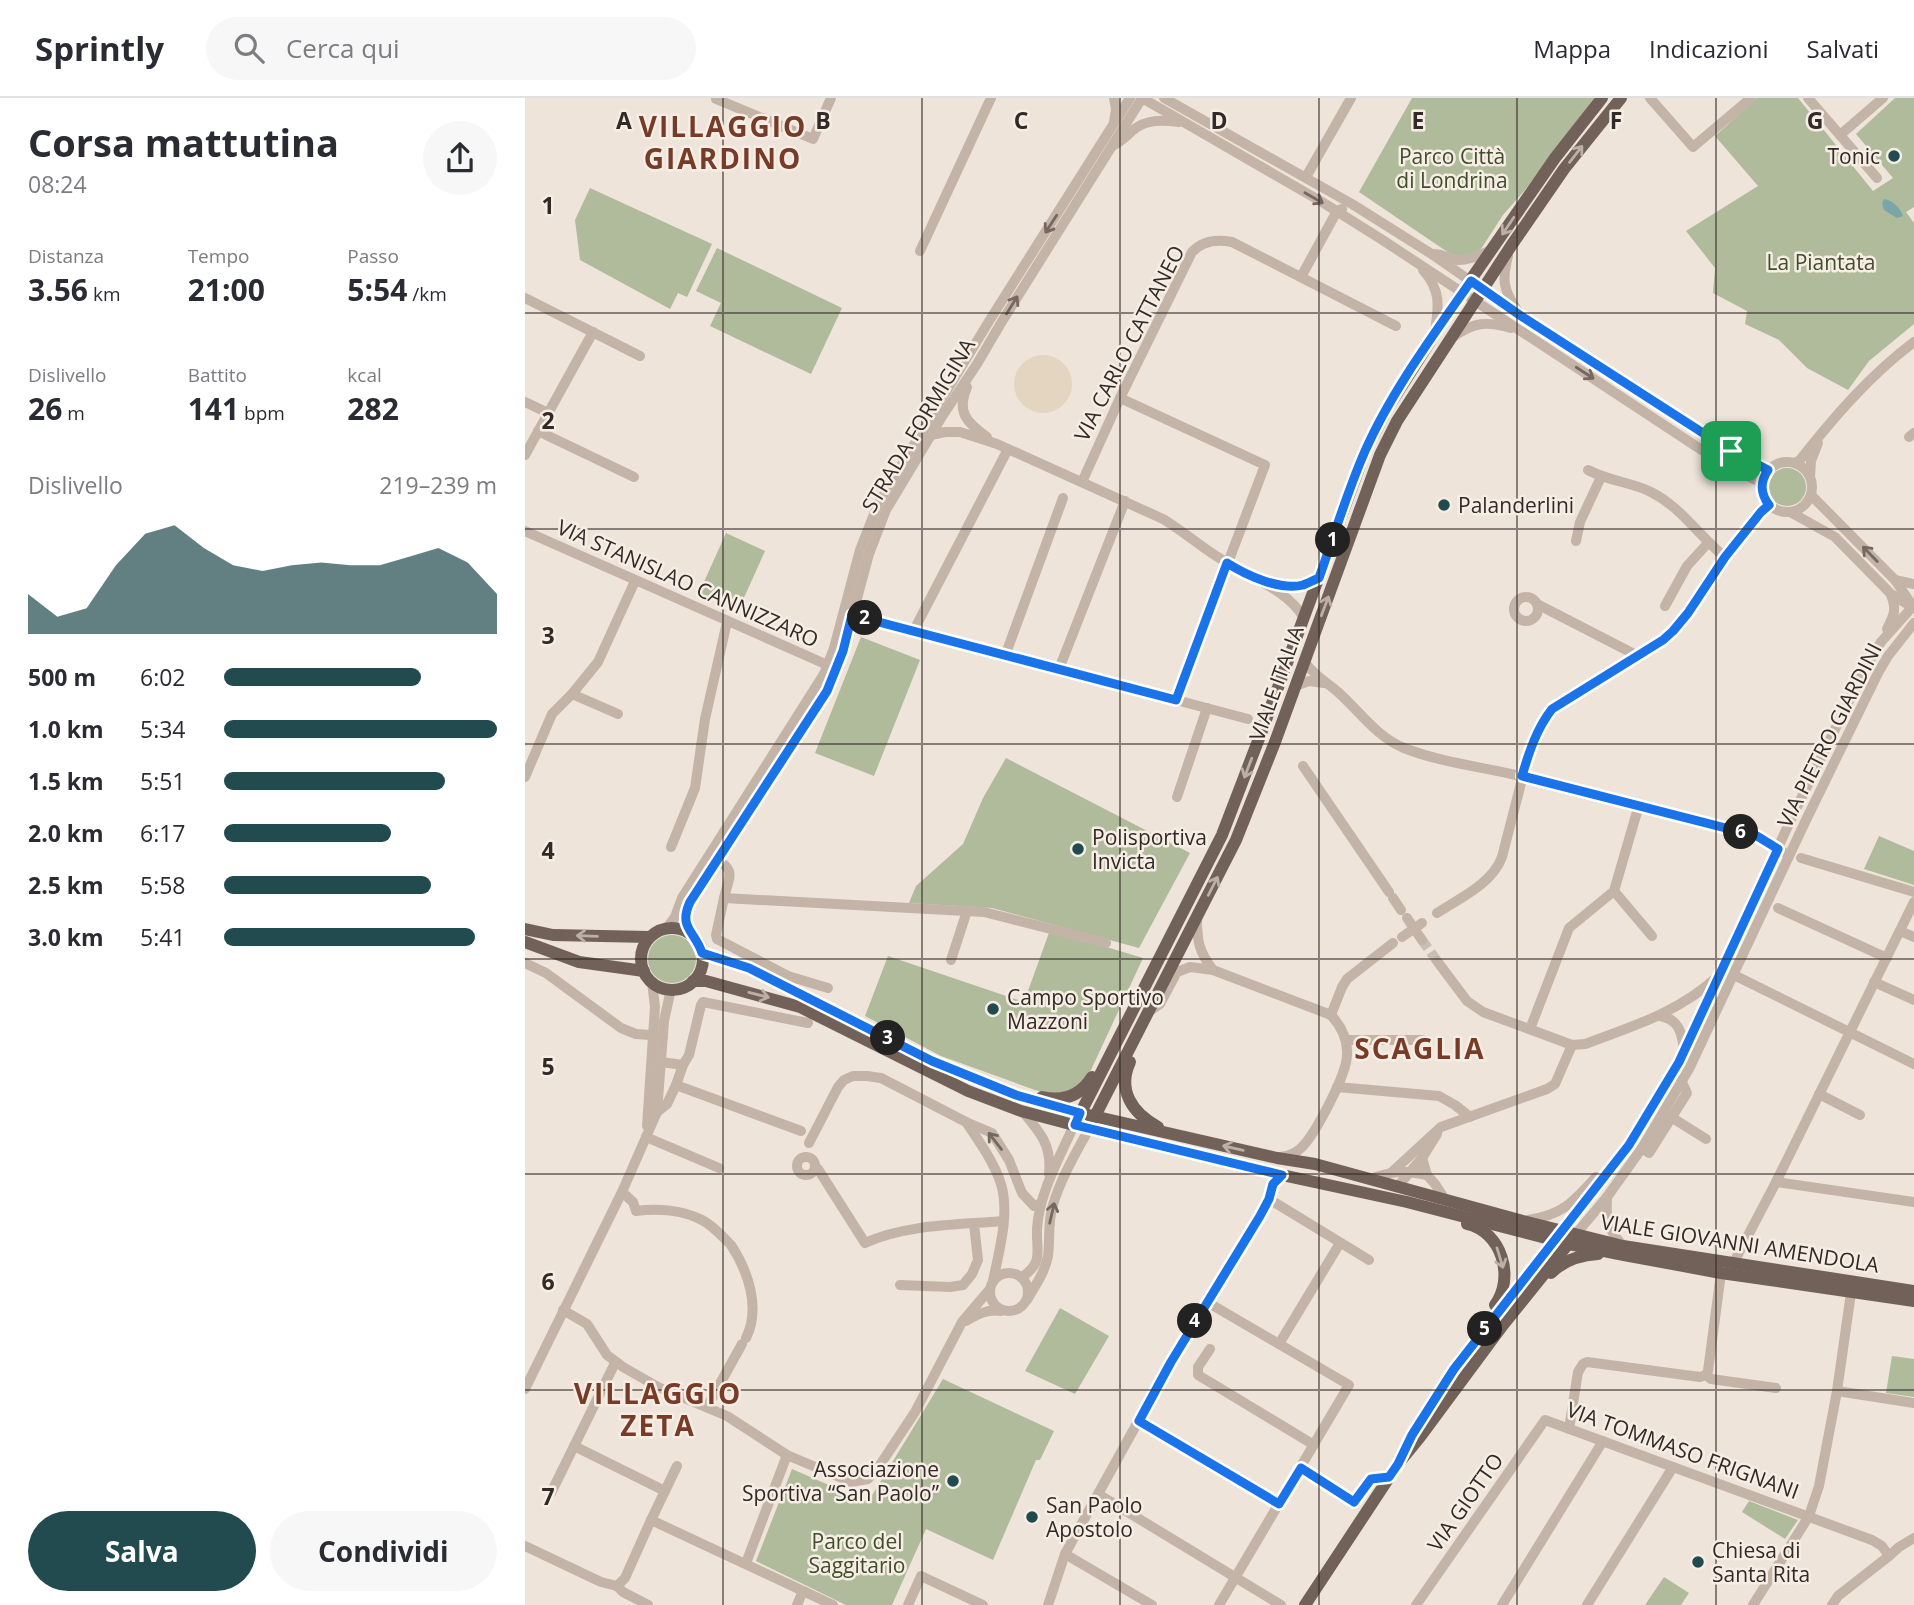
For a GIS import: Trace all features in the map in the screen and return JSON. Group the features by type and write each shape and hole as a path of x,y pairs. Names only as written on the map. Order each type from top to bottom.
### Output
{"main road":[{"path":"1492,250 1555,159 1602,98"},
{"name":"VIALE ITALIA","path":"1092,1123 1236,841 1380,455 1397,421 1511,246 1565,169 1621,99"},
{"name":"VIALE ITALIA","path":"1136,1004 1222,835 1365,452 1387,409 1435,332 1492,250"},
{"path":"667,928 690,933 700,945 702,953 699,973 693,981 683,987 671,989 652,982 644,971 642,953 650,937 667,928"},
{"path":"525,929 553,935 650,937"},
{"path":"525,942 579,962 644,971"},
{"path":"702,953 749,968 932,1061 1077,1119 1282,1175 1557,1235"},
{"path":"693,981 706,981 800,1007 968,1091 1021,1111 1077,1119"},
{"path":"1016,1095 1061,1098 1085,1088 1114,1033 1136,1004"},
{"path":"1077,1119 1136,1004"},
{"path":"1139,1034 1139,1044 1125,1077 1127,1095 1136,1112 1143,1118 1174,1135"},
{"path":"1092,1123 1174,1135 1315,1164 1523,1221 1557,1235"},
{"path":"1309,1181 1332,1180 1387,1192 1397,1187"},
{"path":"1407,1202 1409,1209 1417,1213 1480,1229 1493,1240 1502,1258 1505,1280 1502,1296 1464,1348 1454,1369"},
{"name":"VIALE GIOVANNI AMENDOLA","path":"1557,1235 1721,1273 1914,1291"},
{"name":"VIA PIETRO GIARDINI","path":"1398,1464 1412,1435 1454,1369 1557,1235"},
{"name":"VIA PIETRO GIARDINI","path":"1305,1605 1398,1464 1572,1239"},
{"path":"1503,1325 1555,1268 1585,1255 1619,1250"},
{"name":"VIALE GIOVANNI AMENDOLA","path":"1619,1250 1733,1264 1914,1300"}],"street":[{"path":"716,99 813,139 831,98"},
{"path":"919,251 991,98"},
{"path":"1114,98 1114,125"},
{"name":"STRADA FORMIGINA","path":"667,928 683,898 714,858 827,691 832,667 843,651 848,613 897,474 991,318 1131,98"},
{"path":"1142,98 1337,211 1413,260 1467,287 1528,335 1723,464 1762,483"},
{"name":"STRADA FORMIGINA","path":"897,474 931,435 978,364 1142,98"},
{"path":"1164,98 1352,204 1430,253 1467,287"},
{"path":"1180,98 1189,112"},
{"path":"1306,177 1350,98"},
{"path":"1650,99 1693,147 1751,98"},
{"path":"1808,98 1877,178"},
{"path":"1840,135 1883,98"},
{"path":"1111,147 1149,122 1184,122"},
{"path":"1301,277 1337,211 1352,204"},
{"name":"VIA CARLO CATTANEO","path":"1082,482 1120,398 1197,246 1213,241 1232,242 1396,326"},
{"path":"1511,246 1504,272 1504,286 1521,316"},
{"path":"1430,253 1462,260 1492,250"},
{"path":"1413,260 1435,286 1438,297 1435,332"},
{"path":"1479,295 1521,316 1731,451 1768,470"},
{"path":"525,298 640,356"},
{"path":"1447,342 1479,323 1509,327 1528,335"},
{"path":"525,455 593,332"},
{"path":"1795,463 1885,364 1914,342"},
{"path":"978,364 963,397 963,409 969,423 996,444"},
{"path":"1120,398 1265,465 1176,700"},
{"path":"525,401 548,413"},
{"path":"1790,512 1799,509 1811,495 1811,461 1824,430"},
{"path":"538,431 634,477"},
{"path":"931,435 960,432 996,444 1163,519 1296,606 1304,618"},
{"path":"914,629 1008,449"},
{"path":"1810,477 1804,468 1795,463 1780,463 1768,470 1762,483 1762,491 1769,505 1790,512 1835,537 1891,594 1913,607"},
{"path":"1588,470 1601,477 1632,484 1664,499 1725,557"},
{"path":"1576,541 1583,514 1601,477"},
{"path":"1811,495 1895,580 1913,607"},
{"path":"1005,656 1063,498"},
{"path":"1059,669 1125,501"},
{"path":"1437,913 1497,870 1532,743 1545,717 1552,709 1663,640 1673,631 1725,557 1769,505"},
{"name":"VIA STANISLAO CANNIZZARO","path":"525,531 832,667"},
{"path":"1665,606 1687,566 1708,543"},
{"path":"1256,578 1288,587 1303,585 1319,578"},
{"path":"1895,580 1914,584"},
{"path":"525,778 552,714 598,662 635,581"},
{"path":"1881,642 1893,618 1895,606 1891,594"},
{"path":"1537,604 1638,656"},
{"name":"VIA PIETRO GIARDINI","path":"1557,1235 1629,1145 1679,1062 1866,666 1881,642 1913,607"},
{"path":"848,613 1248,719"},
{"path":"671,847 695,788 705,719 727,622"},
{"name":"VIA PIETRO GIARDINI","path":"1572,1239 1645,1150 1689,1069 1878,673 1914,622"},
{"path":"1304,662 1312,673 1334,689 1382,735 1403,747 1426,755 1522,776 1757,836 1789,856"},
{"path":"1295,686 1309,681 1325,683"},
{"path":"572,694 618,714"},
{"path":"1177,797 1207,708"},
{"path":"1303,766 1404,914 1418,926 1422,940"},
{"path":"1529,1029 1569,928 1613,891 1639,805"},
{"path":"714,858 726,864 729,871 717,939 788,976 828,988"},
{"name":"STRADA FORMIGINA","path":"690,933 686,919 688,907 714,858"},
{"path":"1801,858 1914,892"},
{"path":"1613,891 1652,936"},
{"path":"723,898 991,913 1106,943"},
{"path":"1733,1264 1914,902"},
{"path":"1778,908 1887,958"},
{"path":"951,960 967,911"},
{"path":"1198,917 1197,937 1213,970"},
{"path":"1331,1015 1347,979 1418,926"},
{"path":"1900,931 1914,937"},
{"path":"1437,961 1473,1007 1572,1045 1585,1044 1660,1016 1700,992 1721,973"},
{"path":"525,962 546,973 621,1028 636,1034 658,1036"},
{"path":"1150,1011 1160,1004 1177,972 1190,967 1213,970 1331,1015 1339,1023 1346,1040 1347,1056 1346,1066 1337,1087 1308,1140 1299,1150 1277,1158"},
{"path":"1734,975 1914,1064"},
{"path":"525,1389 622,1192 646,1137 661,1062 652,982"},
{"path":"1874,982 1914,1000"},
{"path":"652,1112 658,1036 671,989"},
{"path":"652,1112 667,1104 676,1085 689,1055 703,1002 808,1023"},
{"path":"1660,1016 1670,1018 1677,1025 1682,1034 1684,1050"},
{"path":"1346,1040 1423,1040"},
{"path":"1391,1173 1441,1127 1555,1084 1572,1045"},
{"path":"661,1062 683,1065"},
{"path":"1003,1221 903,1231 865,1242 818,1169 809,1162 809,1143 838,1087 844,1080 859,1076 881,1078 992,1133 1009,1160 1022,1194 1034,1206 1041,1203"},
{"path":"1645,1150 1687,1093 1681,1080"},
{"path":"676,1085 801,1130"},
{"path":"1337,1087 1439,1096 1470,1117"},
{"path":"1819,1094 1860,1115"},
{"path":"1021,1111 1046,1142 1051,1160 1048,1185"},
{"path":"1671,1117 1706,1139"},
{"path":"1022,1277 1030,1272 1037,1262 1037,1228 1041,1203 1077,1119"},
{"path":"966,1122 982,1145 1001,1184 1003,1221 1000,1250 991,1285 991,1300 998,1308 1008,1312"},
{"path":"962,1322 981,1312 1008,1312 1019,1309 1027,1300 1043,1273 1048,1256 1052,1208 1092,1123"},
{"path":"1397,1187 1422,1158 1441,1127"},
{"path":"646,1137 719,1168"},
{"path":"1308,1140 1307,1147 1315,1164"},
{"path":"1523,1221 1546,1218 1563,1210 1629,1145"},
{"path":"1422,1158 1427,1175 1446,1201"},
{"path":"1370,1179 1410,1171 1427,1175"},
{"path":"1048,1605 1065,1555 1098,1494 1171,1362 1269,1199 1273,1184 1282,1175"},
{"path":"1776,1182 1914,1202"},
{"path":"622,1192 633,1202 636,1211 663,1210 702,1220 717,1230 742,1262 750,1282 750,1329 707,1407"},
{"path":"1607,1197 1606,1215 1609,1229 1619,1250"},
{"path":"1269,1199 1369,1260"},
{"path":"900,1285 950,1287 963,1284 972,1275 978,1260 974,1224"},
{"path":"1279,1344 1340,1242"},
{"path":"1000,1250 1003,1265 1009,1273"},
{"path":"563,1310 587,1324 615,1363 658,1387 727,1416 787,1455 851,1482 860,1482 868,1479 879,1468 915,1412 962,1322 997,1276 1009,1273 1022,1277 1028,1288 1027,1300"},
{"path":"1706,1375 1721,1273"},
{"path":"1753,1605 1809,1516 1819,1486 1837,1391 1852,1287"},
{"path":"1207,1302 1349,1385 1219,1605"},
{"path":"1210,1349 1199,1367 1199,1375 1314,1445"},
{"path":"1569,1429 1578,1372 1587,1362 1700,1377 1706,1375 1714,1379 1776,1388"},
{"path":"551,1493 615,1363"},
{"path":"1837,1391 1914,1403"},
{"name":"VIA TOMMASO FRIGNANI","path":"1545,1420 1872,1540 1882,1546 1889,1556"},
{"name":"VIA GIOTTO","path":"1416,1605 1545,1420"},
{"path":"1139,1421 1279,1504"},
{"path":"1502,1605 1603,1441"},
{"path":"574,1446 665,1491"},
{"path":"746,1563 787,1455"},
{"path":"617,1586 625,1577 677,1466"},
{"path":"1587,1605 1673,1467"},
{"path":"1301,1468 1354,1502 1371,1479 1389,1477"},
{"path":"1098,1494 1282,1605"},
{"path":"651,1520 832,1605"},
{"path":"1832,1605 1838,1596 1899,1546 1914,1538"},
{"path":"525,1546 601,1582 617,1586 648,1605"},
{"path":"1065,1555 1152,1605"},
{"path":"908,1605 921,1576 983,1605"},
{"path":"797,1605 803,1591"}],"green space":[{"name":"Parco Città di Londrina","path":"1412,98 1594,98 1503,215 1481,249 1458,256 1449,253 1359,192"},
{"name":"La Piantata","path":"1757,98 1798,98 1873,191 1893,178 1856,134 1895,98 1914,98 1914,207 1906,212 1914,223 1914,324 1869,361 1848,390 1807,368 1779,340 1745,324 1747,311 1713,293 1715,268 1686,231 1758,186 1715,136"},
{"path":"590,188 712,244 687,297 678,293 670,309 580,260 575,220"},
{"path":"717,248 842,308 811,374 710,326 721,303 696,291"},
{"path":"1787,468 1800,474 1806,487 1800,500 1787,506 1774,500 1768,487 1774,474"},
{"path":"726,533 765,551 738,611 699,593"},
{"path":"861,637 920,660 874,776 815,753"},
{"name":"Polisportiva Invicta","path":"1006,758 1190,853 1139,948 992,908 909,903 916,886 963,844 983,798"},
{"path":"1879,836 1914,851 1914,885 1864,869"},
{"name":"Campo Sportivo Mazzoni","path":"1050,930 1143,958 1091,1070 1080,1084 1067,1091 1052,1093 1035,1090 941,1056 865,1016 888,956 1024,1002"},
{"path":"672,935 681,936 689,942 695,950 695,968 689,976 681,982 672,983 663,982 655,976 649,968 648,959 649,950 655,942 663,936"},
{"path":"1060,1308 1109,1336 1075,1394 1025,1371"},
{"path":"1892,1356 1914,1359 1914,1397 1886,1393"},
{"name":"Parco del Saggitario","path":"943,1379 1054,1431 1040,1460 1036,1460 993,1560 926,1529 892,1605 846,1605 756,1561 792,1469 868,1502"},
{"path":"1749,1501 1798,1520 1785,1539 1742,1512"},
{"path":"1664,1577 1689,1593 1681,1605 1645,1605"}],"shaded area":[{"path":"1043,355 1054,357 1067,368 1072,384 1070,395 1059,408 1043,413 1032,411 1019,400 1014,384 1016,373 1027,360"}],"water":[{"path":"1884,199 1896,205 1903,216 1897,218 1884,210"}],"tunnel":[{"path":"1422,940 1437,961"}],"place":[{"name":"Tonic","path":"1894,156"},
{"name":"Palanderlini","path":"1444,505"},
{"name":"Polisportiva Invicta","path":"1078,849"},
{"name":"Campo Sportivo Mazzoni","path":"993,1009"},
{"name":"Associazione Sportiva “San Paolo”","path":"953,1481"},
{"name":"San Paolo Apostolo","path":"1032,1517"},
{"name":"Chiesa di Santa Rita","path":"1698,1562"}],"district":[{"name":"VILLAGGIO GIARDINO","path":"723,142"},
{"name":"SCAGLIA","path":"1420,1048"},
{"name":"VILLAGGIO ZETA","path":"658,1409"}],"route":[{"path":"1471,281 1731,451 1768,470 1762,483 1762,491 1769,505 1725,557 1673,631 1663,640 1552,709 1532,743 1522,776 1757,836 1778,849 1679,1062 1629,1145 1454,1369 1389,1477 1371,1479 1354,1502 1301,1468 1279,1504 1139,1421 1171,1362 1260,1216 1269,1199 1270,1189 1282,1175 1075,1125 1080,1113 1016,1095 932,1061 765,975 702,953 700,945 690,933 686,919 690,902 827,691 843,651 852,615 914,629 1005,656 1176,700 1227,563 1256,578 1288,587 1303,585 1319,578 1365,452 1387,409 1435,332 1471,281"}]}
